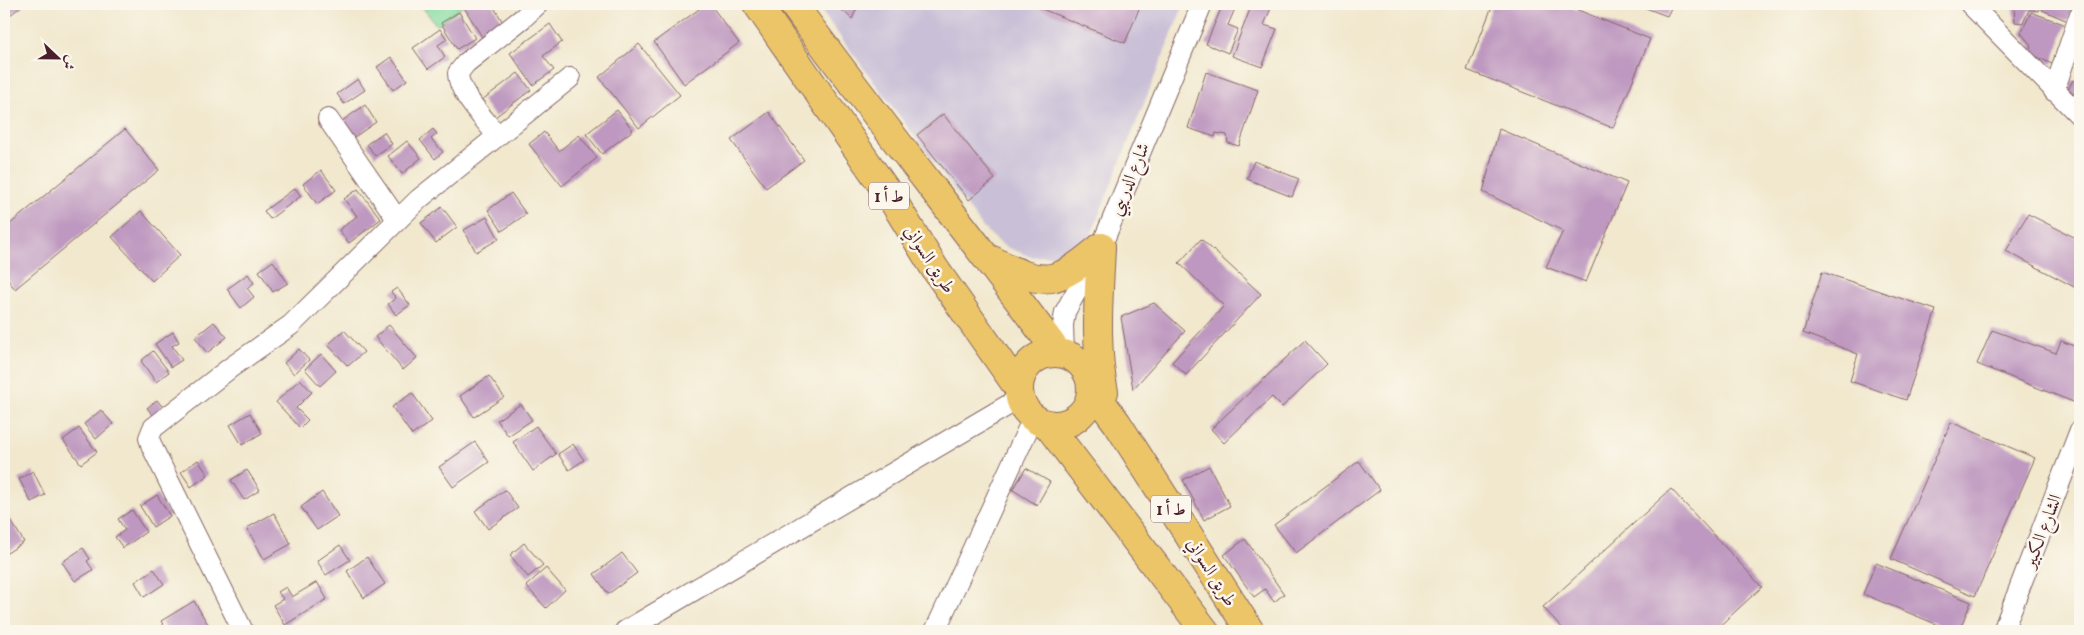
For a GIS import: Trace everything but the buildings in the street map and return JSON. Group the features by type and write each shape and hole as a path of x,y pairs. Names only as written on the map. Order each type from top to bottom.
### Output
{"highway":[{"name":"طريق السواني","path":"757,4 890,196 935,269 1030,407 1205,631"},
{"name":"ط أ 1","path":"793,4 847,78 1061,353"},
{"path":"987,257 1017,273 1031,278 1046,279 1062,276 1075,269 1101,247"},
{"path":"1101,247 1098,328 1099,356 1108,414"},
{"path":"1049,353 1061,353 1075,358 1084,366 1089,376 1091,388 1088,404 1078,417 1063,424 1030,407 1023,373 1034,360 1049,353"},
{"name":"طريق السواني","path":"1091,388 1108,414 1117,423 1250,631"}],"street":[{"path":"497,136 468,99 461,86 458,74 466,63 524,18 538,4"},
{"name":"شارع الدريبي","path":"1061,353 1062,325 1065,312 1101,247 1202,4"},
{"path":"1970,4 2080,116"},
{"path":"2054,91 2080,14"},
{"path":"243,631 152,447 150,438 153,428 230,368 290,325 352,267 418,199 570,78"},
{"path":"328,119 397,219"},
{"path":"625,631 1030,407"},
{"path":"935,631 1030,407"},
{"name":"الشارع الكبير","path":"2003,631 2080,430"}],"shaded area":[{"path":"816,4 1184,4 1090,237 1064,254 1031,257 1004,246 984,229"}],"green space":[{"path":"420,4 465,4 437,26"}]}
